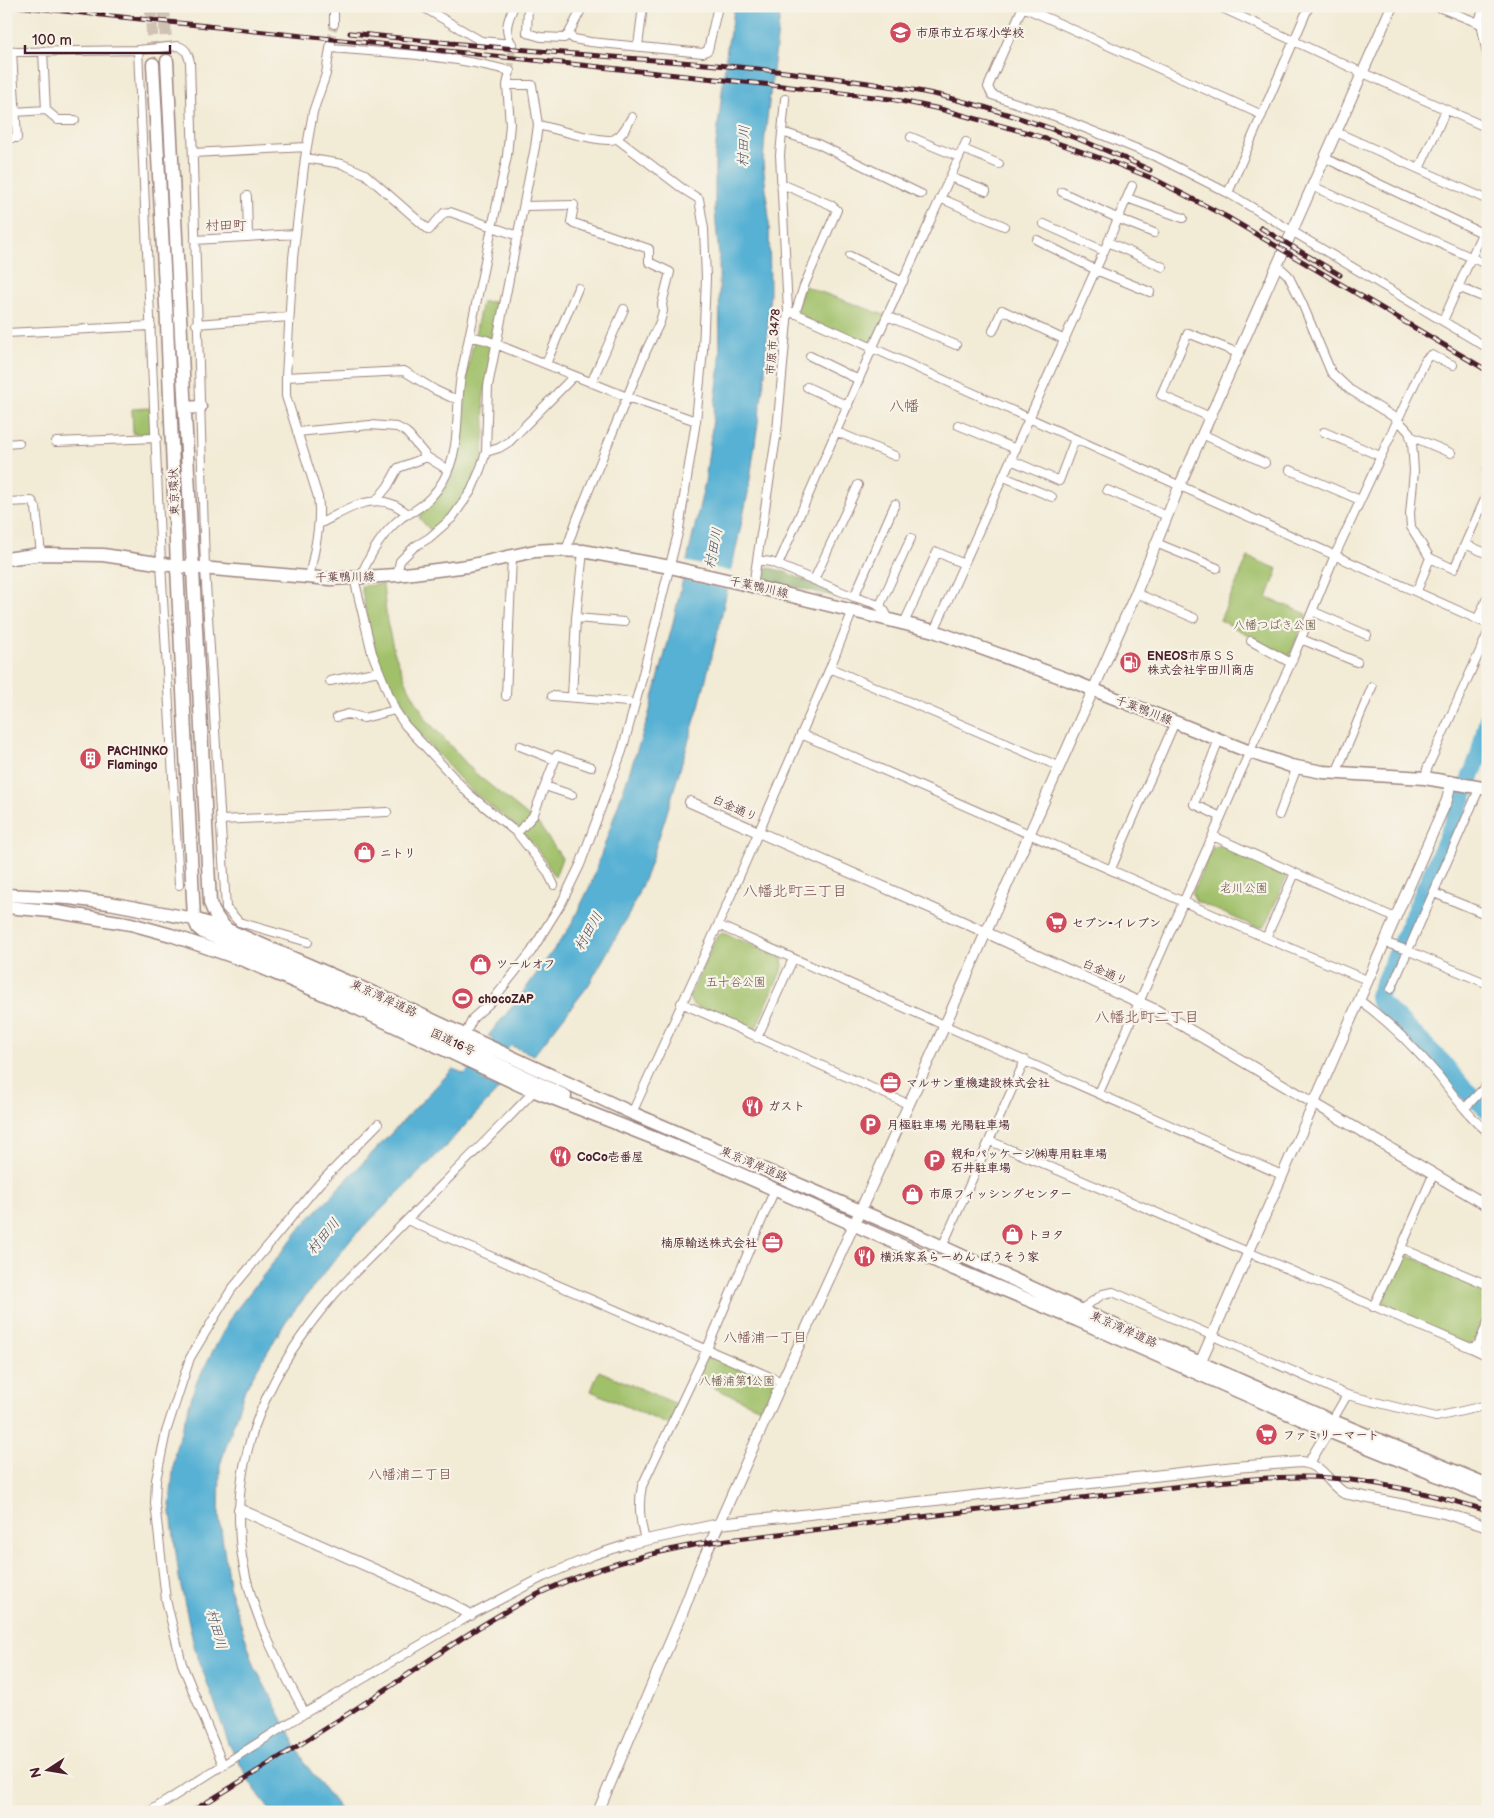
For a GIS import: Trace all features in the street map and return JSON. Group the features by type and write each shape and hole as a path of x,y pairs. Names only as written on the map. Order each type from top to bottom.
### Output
{"main road":[{"name":"東京環状","path":"167,61 188,492 199,568 204,783 210,902 214,915 228,930"},
{"name":"東京環状","path":"153,64 167,324 177,566 197,922"},
{"path":"184,408 200,407"},
{"name":"千葉鴨川線","path":"6,559 41,554 103,554 177,566 310,578 357,578 397,576 468,566 535,551 583,551 672,567 749,585 854,603 889,619 934,631 1093,690 1250,752 1307,770 1425,778 1477,786"},
{"name":"東京環状","path":"197,922 203,910 199,836 204,783"},
{"name":"東京湾岸道路","path":"6,895 55,897 109,903 228,930 387,999 464,1044 529,1077 632,1113 795,1182 1200,1363 1330,1426 1488,1485"},
{"name":"東京湾岸道路","path":"6,907 87,916 131,924 177,937 215,949 291,980 464,1044 529,1077 534,1091 696,1154 954,1268 1330,1426 1488,1496"},
{"path":"177,937 190,932 197,922"},
{"name":"国道16号","path":"197,922 204,933 286,966 464,1044"},
{"path":"529,1077 604,1118"}],"street":[{"path":"334,6 334,24"},
{"path":"421,6 481,41 512,44 507,37 506,24 514,6"},
{"path":"528,6 527,33 541,37 564,38 568,35 583,6"},
{"path":"638,46 643,6"},
{"path":"568,35 574,39 590,42 703,53 708,50 718,6"},
{"path":"1218,6 1362,73 1488,128"},
{"path":"1228,193 1309,6"},
{"path":"598,1812 719,1524 1093,690 1136,593 1202,434 1392,6"},
{"path":"1436,6 1480,24"},
{"path":"1485,6 1480,18 1480,24 1488,58"},
{"path":"1262,115 1023,7 988,87 992,94 1060,118 1157,157 1228,193 1488,348"},
{"path":"310,578 320,511 318,497 286,396 286,377 296,234 305,158 312,112 326,74 331,45 480,63 510,71 507,85 509,140 460,376 458,430 452,461 444,479 433,495 422,506 401,518 388,531 369,557 357,578 365,629 395,710 405,725 469,794 517,833 547,871 554,885"},
{"path":"6,138 17,138 9,51 138,50 178,46 183,47 188,53 190,62 196,324 200,407 199,568 206,600 222,820 226,908 239,922 308,942"},
{"path":"138,50 157,438 161,563 178,885"},
{"path":"43,51 46,110"},
{"path":"397,576 400,561 414,547 429,538 452,518 471,491 486,452 488,386 538,125 532,85 507,85"},
{"name":"市原市 3478","path":"749,585 757,560 777,431 792,312 780,155 785,99"},
{"path":"15,112 46,110 58,120 75,120"},
{"path":"1419,169 1446,110"},
{"path":"538,125 600,140 613,140 621,135 632,117"},
{"path":"782,132 816,144 921,194"},
{"path":"1336,132 1488,200"},
{"path":"911,137 963,149 999,164"},
{"path":"464,1044 473,1018 492,1001 531,952 562,902 580,865 622,751 672,567 679,529 696,422 703,350 706,278 704,229 699,199 616,138"},
{"path":"193,153 307,146"},
{"path":"778,565 872,349 963,149"},
{"path":"305,158 342,164 365,174 429,230 444,213 450,212 518,236"},
{"path":"1324,158 1482,233"},
{"path":"950,177 986,191"},
{"path":"782,184 832,205 836,210 792,312 1488,624"},
{"path":"934,631 1132,186"},
{"path":"1312,186 1472,256 1488,265"},
{"path":"1062,192 1118,219 1154,233"},
{"path":"247,196 248,237"},
{"path":"940,198 1004,226"},
{"path":"1127,198 1183,218"},
{"path":"524,206 574,205 571,222 649,249 649,262 670,272 662,304 663,311 660,322 627,397 566,550"},
{"path":"1443,321 1488,220"},
{"path":"1044,224 1104,251"},
{"path":"195,240 296,234"},
{"path":"1037,240 1096,270 1150,292"},
{"path":"1108,242 1163,266"},
{"path":"850,256 903,282"},
{"path":"1277,265 1288,275 1331,372 1349,389 1397,419 1409,432 1412,442 1414,471 1410,514 1411,527 1430,558 1454,569 1485,499 1488,500"},
{"path":"1458,287 1488,299"},
{"path":"546,364 578,288"},
{"path":"591,383 624,308"},
{"path":"993,331 1002,310 1065,340"},
{"path":"887,316 956,345"},
{"path":"196,324 290,317"},
{"path":"6,333 151,326"},
{"path":"1210,417 1161,396 1188,333 1238,353"},
{"path":"469,336 496,344 591,383 696,422"},
{"path":"1099,1093 1291,663 1335,555 1426,359 1431,355 1453,365"},
{"path":"810,356 859,380"},
{"path":"286,377 404,371 435,390 458,399"},
{"path":"486,452 499,448 509,442 574,376"},
{"path":"807,386 848,406"},
{"path":"297,432 370,425 397,427 406,432 426,457 448,470"},
{"path":"958,425 1016,449"},
{"path":"837,432 895,456"},
{"path":"1324,432 1380,456"},
{"path":"1202,434 1265,463"},
{"path":"1410,436 1451,453"},
{"path":"56,442 157,438"},
{"path":"1011,460 1059,481 1075,439"},
{"path":"6,444 19,443"},
{"path":"376,500 388,486 398,468 426,457"},
{"path":"1290,470 1360,500"},
{"path":"1004,476 1052,497"},
{"path":"814,580 858,485"},
{"path":"1107,490 1167,516"},
{"path":"319,524 364,502 376,500 393,504 409,514"},
{"path":"6,502 32,501 36,508 41,554"},
{"path":"632,1113 718,925 830,668 894,504"},
{"path":"881,608 881,603 911,538"},
{"path":"1156,543 1217,568"},
{"path":"1465,544 1488,554"},
{"path":"572,697 576,618 583,551"},
{"path":"904,623 937,552 964,564"},
{"path":"506,696 512,557"},
{"path":"1417,591 1430,558"},
{"path":"757,560 778,565 814,580 854,603 876,604 889,619"},
{"path":"1136,593 1194,618"},
{"path":"1478,618 1488,596"},
{"path":"1312,612 1367,635"},
{"path":"576,618 624,622"},
{"path":"1425,778 1427,769 1488,633"},
{"path":"1301,639 1357,662"},
{"path":"1251,641 1291,663"},
{"path":"830,668 1058,766"},
{"path":"330,681 379,671"},
{"path":"1338,773 1339,766 1372,687"},
{"path":"552,696 628,702"},
{"path":"336,716 348,714 364,718 395,710"},
{"path":"1112,869 1175,722"},
{"path":"801,734 1266,938 1367,980"},
{"path":"1219,739 1194,804 1221,817"},
{"path":"520,746 555,760"},
{"path":"517,833 533,816 557,755 591,766"},
{"path":"1279,814 1298,767"},
{"path":"1200,1363 1367,980 1448,800 1451,781"},
{"path":"545,786 572,795"},
{"path":"1391,989 1434,893 1477,786"},
{"name":"白金通り","path":"690,802 1139,1002 1188,1028 1488,1206"},
{"path":"222,820 388,812"},
{"path":"1213,836 1395,918"},
{"path":"1266,938 1295,873"},
{"path":"1434,893 1488,915"},
{"path":"718,925 1282,1175"},
{"path":"1384,942 1488,984"},
{"path":"757,1038 793,959"},
{"path":"1359,1000 1376,1012 1430,1066 1477,1123 1488,1132"},
{"path":"682,1004 908,1104"},
{"path":"942,1247 1025,1060"},
{"path":"1465,1108 1486,1085"},
{"path":"305,1713 273,1653 252,1599 240,1542 239,1509 246,1455 253,1430 280,1368 333,1296 534,1091"},
{"path":"223,1765 182,1664 166,1600 155,1503 156,1480 166,1432 190,1358 231,1290 319,1184 378,1124"},
{"path":"990,1141 1488,1356"},
{"path":"1373,1307 1433,1175"},
{"path":"645,1540 640,1522 639,1506 642,1486 707,1349 775,1189"},
{"path":"407,1220 782,1382"},
{"path":"1401,1248 1488,1285"},
{"path":"1080,1310 1103,1294 1113,1292 1213,1334 1347,1395 1436,1417 1488,1405"},
{"path":"1471,1348 1478,1346 1488,1322"},
{"path":"1309,1463 1347,1395"},
{"path":"149,1812 305,1713 471,1615 543,1577 594,1555 628,1544 719,1524 1234,1467 1309,1463 1320,1469 1344,1493 1444,1512 1488,1527"},
{"path":"239,1509 452,1604 471,1615"}],"green space":[{"path":"804,286 887,316 872,349 795,314"},
{"path":"502,301 483,401 485,423 483,456 472,483 453,513 432,532 420,519 420,514 444,491 457,463 463,435 467,372 482,302"},
{"path":"150,408 151,433 133,434 132,409"},
{"name":"八幡つばき公園","path":"1248,557 1278,569 1267,598 1307,614 1289,657 1220,620"},
{"path":"760,567 786,572 845,599 758,578"},
{"path":"383,584 387,622 394,651 408,686 426,719 475,773 539,825 562,858 555,877 541,854 522,831 468,788 402,715 380,668 370,634 361,586"},
{"name":"老川公園","path":"1222,845 1283,871 1286,879 1265,926 1258,928 1196,901 1192,893 1213,847"},
{"name":"五十谷公園","path":"723,933 782,958 783,967 756,1028 749,1030 693,1005 689,998 717,936"},
{"path":"1407,1255 1488,1289 1485,1321 1474,1341 1468,1345 1384,1309 1381,1301 1400,1258"},
{"name":"八幡浦第1公園","path":"708,1351 780,1383 767,1411 694,1379"},
{"path":"599,1371 679,1405 669,1425 591,1391"}],"water":[{"path":"735,6 781,6 763,162 769,218 770,292 765,373 748,493 719,627 699,706 647,873 629,914 588,986 534,1055 488,1036 516,1002 570,927 591,884 647,721 672,627 705,482 720,364 719,257 715,212 715,154 727,48"},
{"path":"453,1069 500,1088 443,1149 353,1237 286,1321 245,1389 220,1465 219,1516 230,1591 255,1667 306,1765 342,1812 271,1812 250,1782 229,1744 194,1646 179,1577 170,1504 175,1451 196,1383 232,1315 303,1225"}],"pier":[{"path":"684,561 733,572 730,590 680,578"}],"waterway":[{"path":"1488,16 1486,20 1488,28"},
{"path":"1488,719 1479,756 1447,838 1378,996 1380,1002 1442,1062 1463,1088 1488,1110"},
{"name":"村田川","path":"459,1095 517,1024"}],"tunnel":[{"path":"151,6 153,64"},
{"path":"164,6 167,61"},
{"path":"331,42 334,24"},
{"path":"510,71 512,44"}],"railway":[{"path":"16,6 782,86 891,99 940,109 1032,134 1154,179 1227,217 1488,371"},
{"path":"350,33 458,44 751,68 904,88 946,97 1024,119 1101,148 1150,170"},
{"path":"1261,228 1340,275"},
{"path":"191,1812 331,1725 506,1611 551,1588 590,1572 650,1554 711,1542 1215,1482 1272,1478 1316,1477 1390,1486 1488,1511"}],"place":[{"name":"市原市立石塚小学校","path":"900,33"},
{"name":"ENEOS市原ＳＳ 株式会社宇田川商店","path":"1131,663"},
{"name":"PACHINKO Flamingo","path":"91,758"},
{"name":"ニトリ","path":"364,853"},
{"name":"セブン-イレブン","path":"1056,923"},
{"name":"ツールオフ","path":"480,964"},
{"name":"chocoZAP","path":"462,999"},
{"name":"マルサン重機建設株式会社","path":"890,1083"},
{"name":"ガスト","path":"752,1106"},
{"name":"月極駐車場 光陽駐車場","path":"871,1125"},
{"name":"CoCo壱番屋","path":"561,1157"},
{"name":"親和パッケージ㈱専用駐車場 石井駐車場","path":"935,1161"},
{"name":"市原フィッシングセンター","path":"913,1194"},
{"name":"トヨタ","path":"1012,1235"},
{"name":"楠原輸送株式会社","path":"773,1243"},
{"name":"横浜家系らーめん ぼうそう家","path":"864,1257"},
{"name":"ファミリーマート","path":"1267,1435"}],"district":[{"name":"村田町","path":"226,225"},
{"name":"八幡","path":"904,406"},
{"name":"八幡北町三丁目","path":"795,891"},
{"name":"八幡北町二丁目","path":"1147,1017"},
{"name":"八幡浦一丁目","path":"765,1337"},
{"name":"八幡浦二丁目","path":"410,1474"}]}
